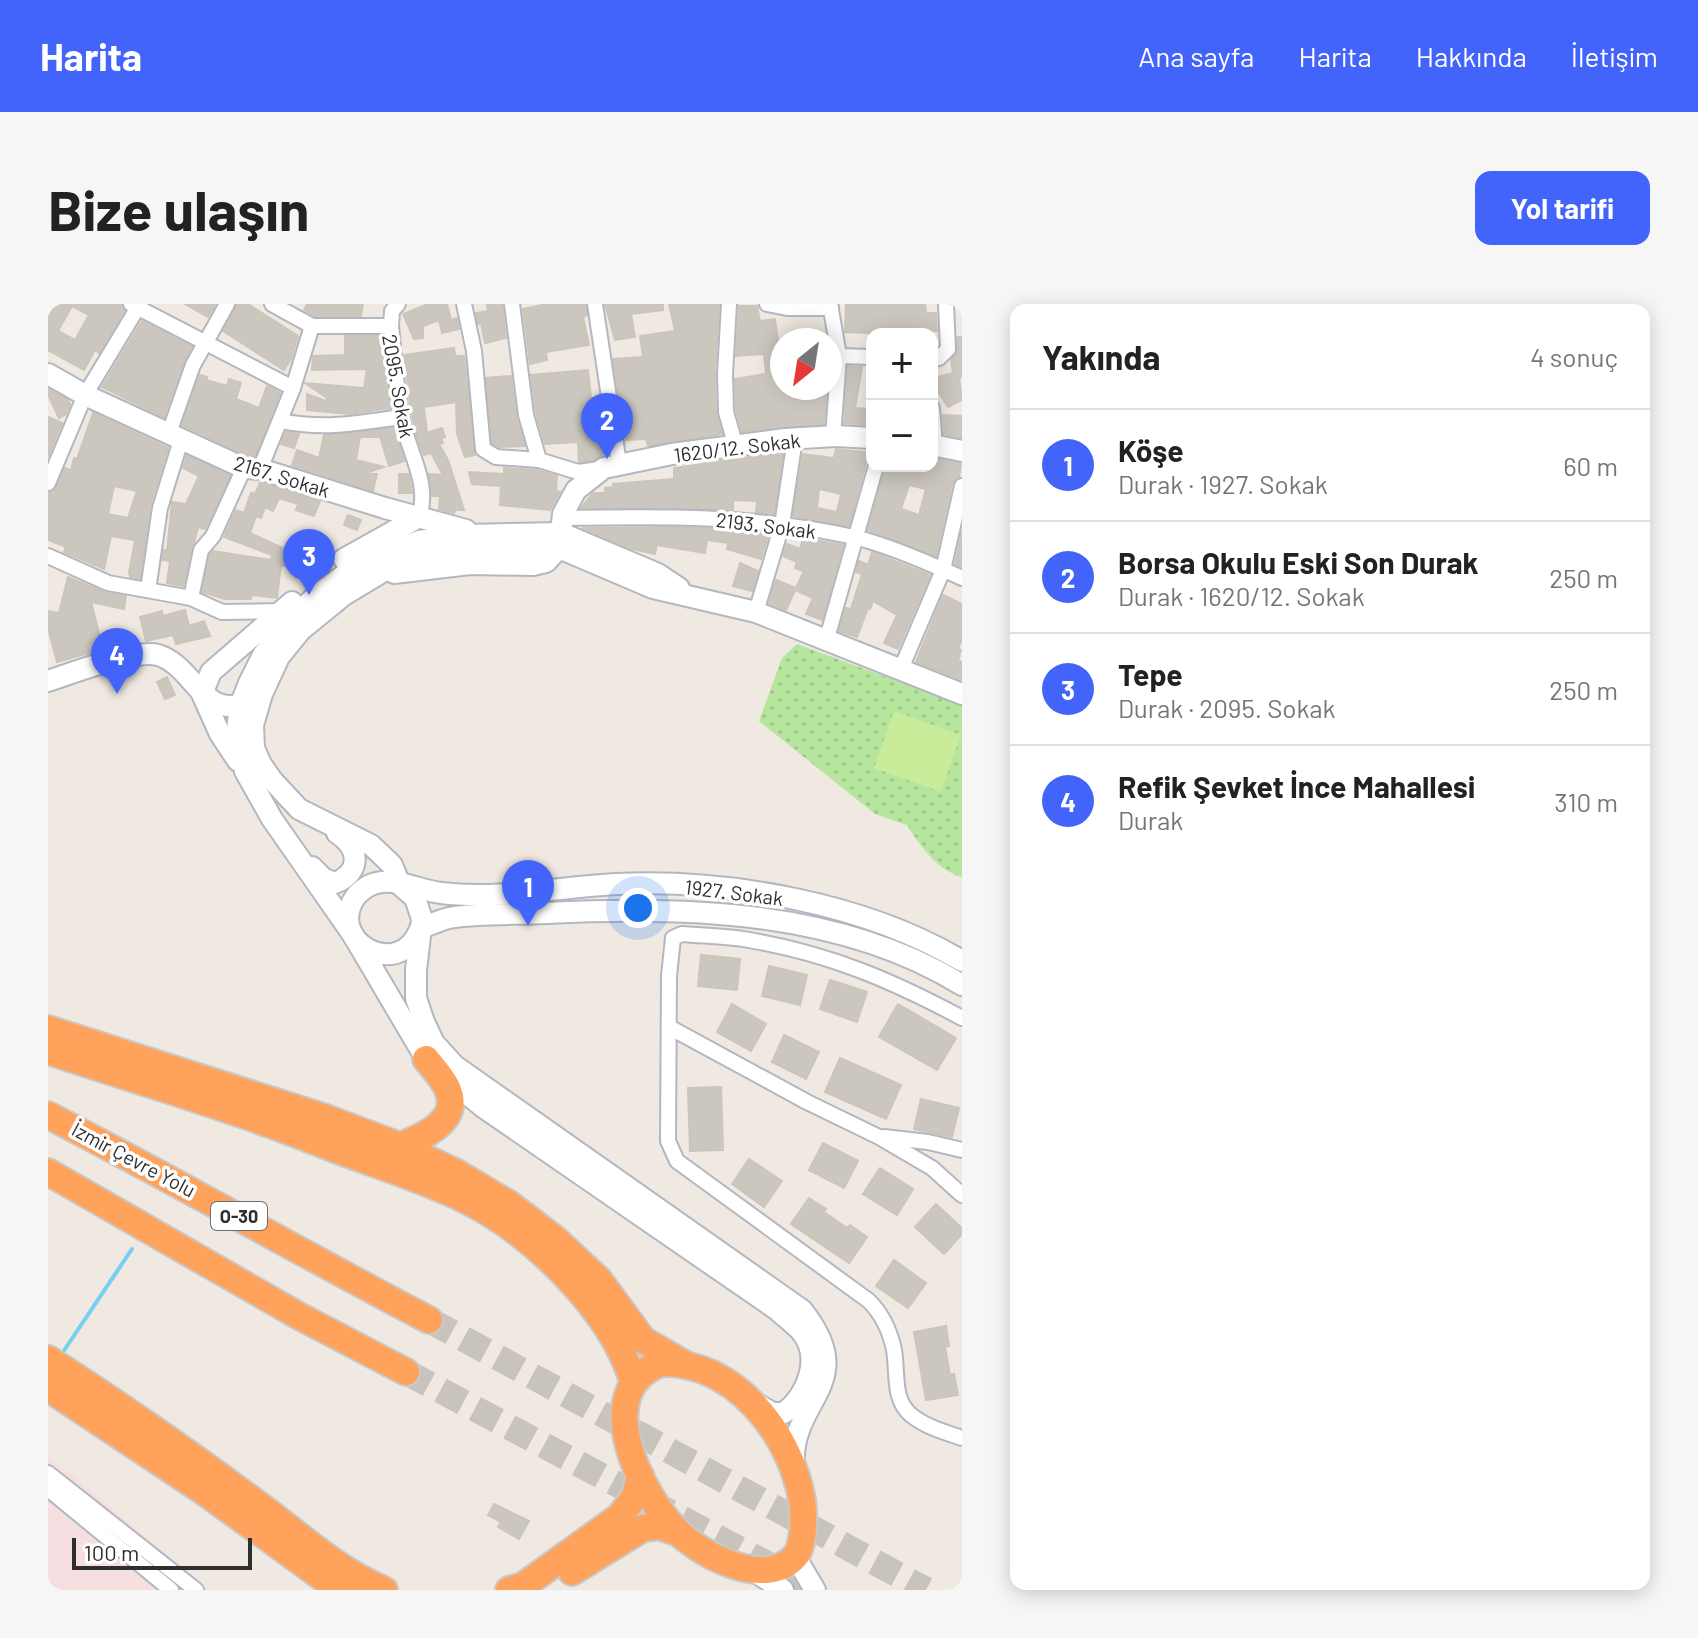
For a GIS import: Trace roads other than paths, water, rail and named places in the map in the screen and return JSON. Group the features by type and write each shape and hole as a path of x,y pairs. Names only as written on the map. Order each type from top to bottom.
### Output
{"highway":[{"path":"48,1029 323,1117 400,1146 455,1172 509,1204 544,1230 599,1280 643,1340 686,1365 704,1371 748,1400 775,1431 794,1470 803,1518 801,1546 788,1566 774,1575 760,1575 726,1565 679,1533 659,1526 634,1532 542,1590"},
{"path":"48,1051 294,1132 468,1201 522,1236 566,1276 615,1337 633,1381"},
{"path":"400,1146 423,1137 439,1126 449,1111 448,1090 426,1059"},
{"name":"İzmir Çevre Yolu","path":"48,1115 195,1191 429,1320"},
{"path":"48,1172 299,1316 406,1372"},
{"path":"48,1359 112,1400 259,1505 349,1574 384,1590"},
{"path":"679,1533 648,1493 640,1475 627,1438 625,1401 633,1381 650,1367 662,1363 686,1365"},
{"path":"48,1388 206,1493 343,1590"},
{"path":"509,1590 523,1586 619,1517 635,1497 640,1475"}],"main road":[{"name":"2167. Sokak","path":"48,374 85,395 252,468 481,534"},
{"name":"1620/12. Sokak","path":"612,466 672,454 795,439 866,438"},
{"path":"938,447 962,451"},
{"path":"294,851 324,879 335,883 345,879 355,860 354,849 347,840 299,809 272,780 254,748 253,725 262,694 279,657 301,630 344,595 378,573 470,564 533,565 546,562 561,533 576,490 612,466"},
{"path":"245,771 237,730 240,706 263,655 286,616 321,575 419,517"},
{"path":"748,1400 773,1413 784,1413 793,1406 809,1379 811,1356 802,1332 776,1309 483,1107 426,1059 353,935 272,819 220,734 202,694 211,672 246,643 258,640 286,616 369,560 439,537 561,533 658,574 689,595 756,612 962,694"},
{"path":"48,681 143,655 157,655 200,667 226,660"},
{"path":"170,661 202,694 220,705 240,706 262,694"},
{"path":"299,809 371,845 392,865 400,885 415,898 421,909 416,998 434,1043 455,1066 802,1310 817,1329 826,1351 825,1369 811,1409 796,1438 794,1470"},
{"path":"400,885 384,882 372,884 361,891 349,912 353,935 369,951 380,955 392,954 413,943 421,928"},
{"name":"1927. Sokak","path":"400,885 467,894 538,892 617,884 695,884 808,903 898,930 962,961"},
{"name":"1927. Sokak","path":"421,928 450,918 570,912 678,910 754,917 822,929 888,950 938,970 962,985"},
{"path":"795,1556 815,1590"},
{"path":"760,1575 783,1590"}],"street":[{"path":"148,590 160,508 188,378 227,304"},
{"name":"2095. Sokak","path":"272,304 312,326 391,326 401,417 424,487 424,502 419,517"},
{"path":"391,326 392,311 398,304"},
{"name":"1620/12. Sokak","path":"464,304 474,351 483,449 496,457 539,460 578,472 612,466"},
{"path":"512,304 526,415 539,460"},
{"path":"595,304 612,466"},
{"path":"729,304 726,412 736,447"},
{"path":"767,304 787,308 830,306 834,328"},
{"path":"938,358 948,349 946,304"},
{"path":"48,483 85,395 137,305 293,388"},
{"path":"191,598 201,550 213,536 281,421 312,326"},
{"path":"842,356 866,357"},
{"path":"833,436 836,400"},
{"path":"281,421 319,427 401,417"},
{"path":"756,612 782,525 795,439"},
{"path":"827,638 874,472"},
{"path":"900,671 943,570 962,486"},
{"name":"2193. Sokak","path":"561,533 675,516 759,520 857,538 962,578"},
{"path":"48,556 108,583 191,598 222,612 286,616"},
{"path":"962,1018 903,986 841,961 748,939 682,934 673,938 668,1141 677,1161 869,1301 885,1322 894,1352 897,1389 904,1408 929,1427 962,1438"},
{"path":"669,1027 807,1102 879,1137 932,1168 962,1195"},
{"path":"879,1137 928,1142 962,1150"},
{"path":"48,1473 196,1590"},
{"path":"48,1489 171,1590"}],"waterway":[{"path":"61,1355 132,1249"}],"tunnel":[{"path":"429,1320 926,1590"},
{"path":"406,1372 816,1590"}],"place":[{"name":"Borsa Okulu Eski Son Durak","path":"607,459"},
{"name":"Tepe","path":"309,595"},
{"name":"Refik Şevket İnce Mahallesi","path":"117,694"},
{"name":"Köşe","path":"528,926"}]}
